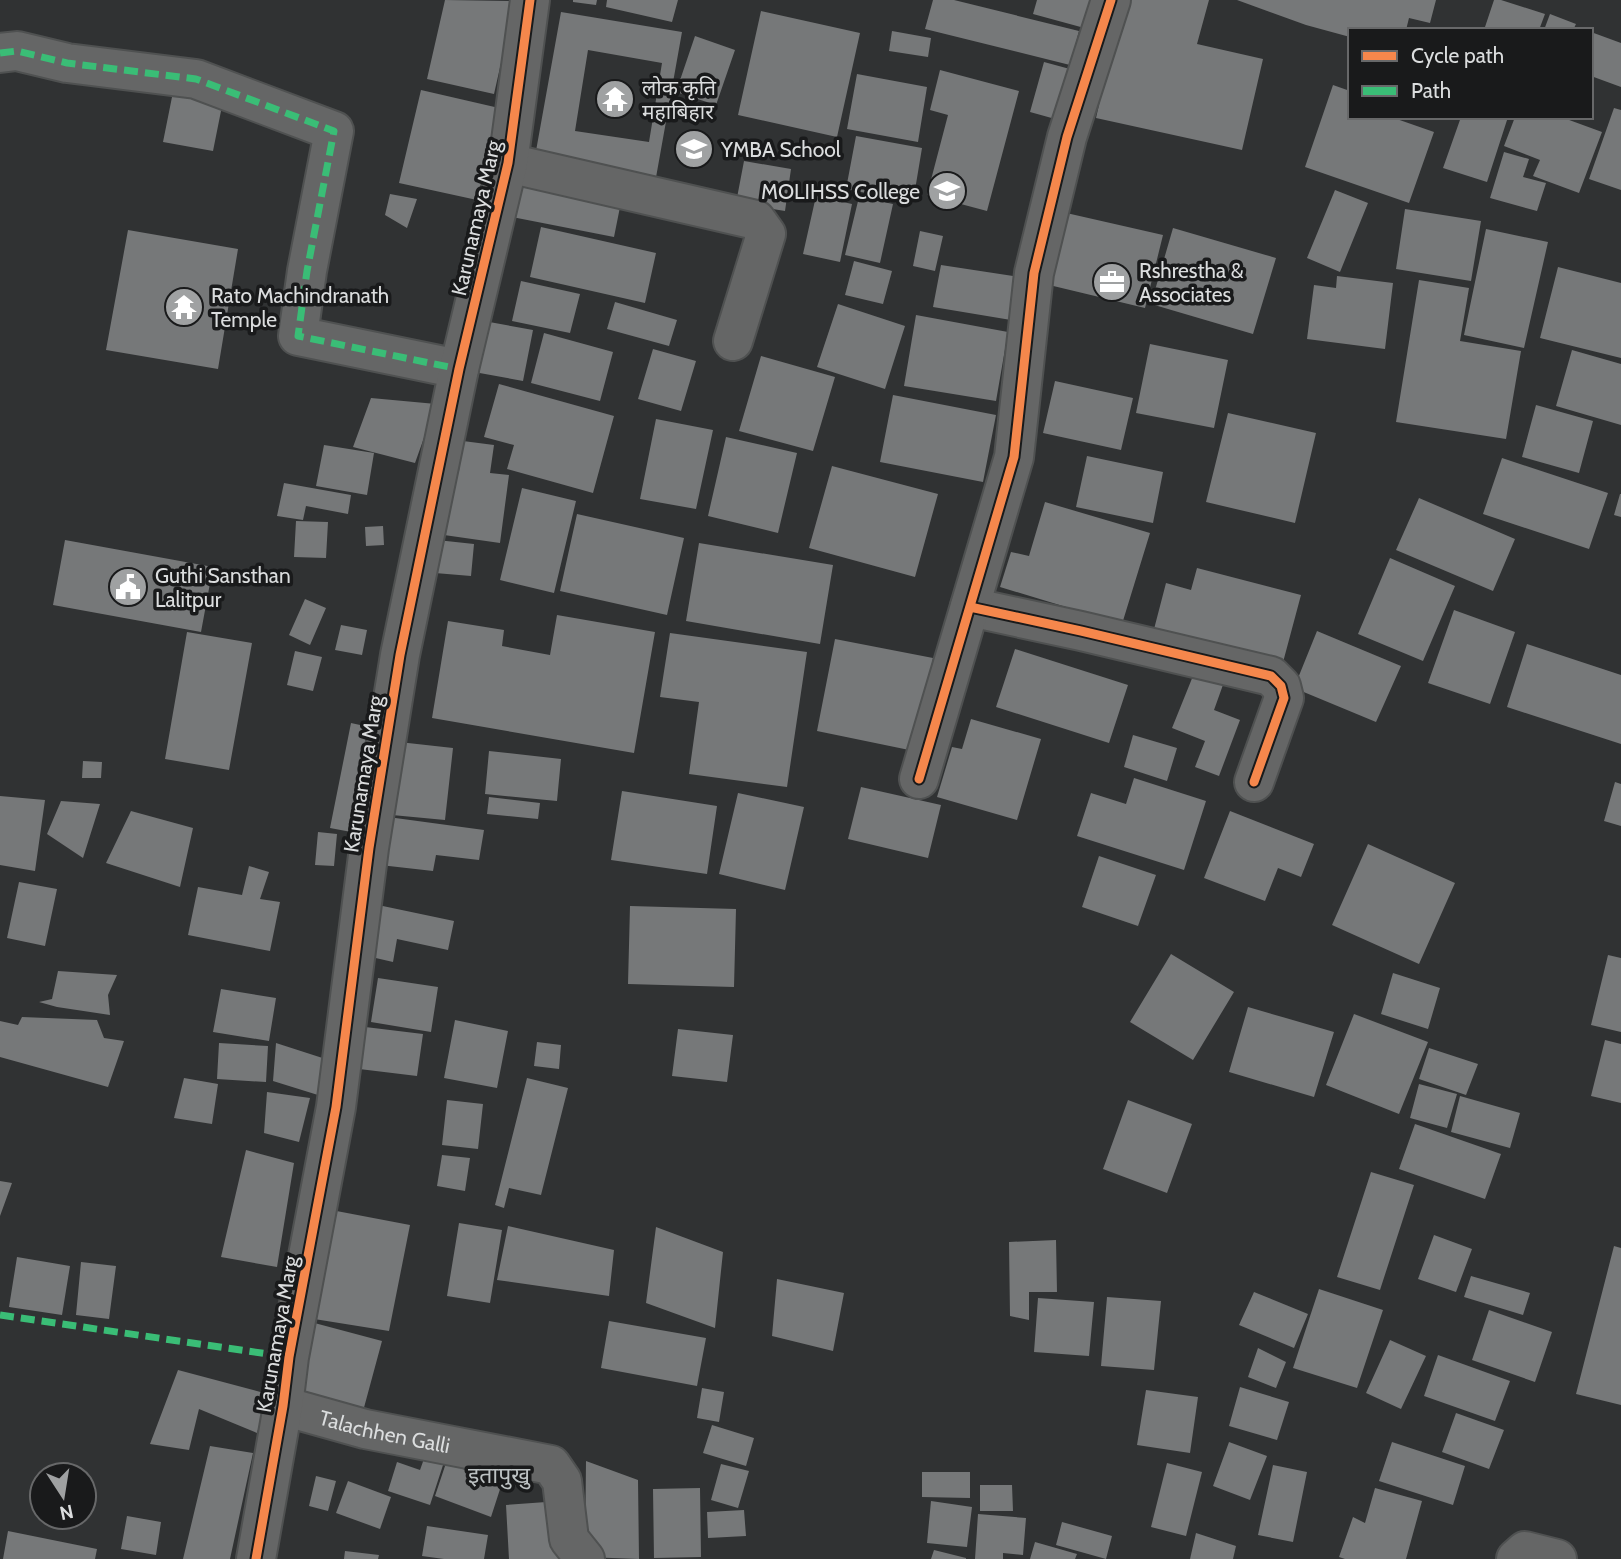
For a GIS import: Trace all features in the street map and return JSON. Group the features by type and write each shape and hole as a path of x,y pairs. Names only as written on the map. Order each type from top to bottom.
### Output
{"street":[{"name":"Karunamaya Marg","path":"256,1559 289,1357 337,1107 369,848 400,655 459,369 508,163 530,0"},
{"path":"919,779 1014,457 1034,273 1067,137 1111,0"},
{"path":"0,53 17,51 67,63 196,79 334,131 307,271 298,336 459,369"},
{"path":"508,163 756,220 766,234 733,341"},
{"path":"970,607 1271,676 1281,686 1284,698 1254,782"},
{"name":"Talachhen Galli","path":"283,1406 365,1429 551,1465 562,1480 569,1539 585,1559"},
{"path":"1516,1559 1525,1551 1557,1559"}],"building":[{"path":"445,0 515,1 494,94 427,79"},
{"path":"573,0 597,0 596,5"},
{"path":"607,0 678,0 672,22 606,7"},
{"path":"933,0 954,0 1079,31 1070,65 925,29"},
{"path":"1037,0 1096,0 1088,29 1033,14"},
{"path":"1128,0 1209,0 1197,44 1263,59 1242,150 1096,118 1117,26"},
{"path":"1237,0 1436,0 1430,23 1409,18 1406,28 1348,28 1348,36 1306,25"},
{"path":"1494,0 1545,14 1540,28 1485,28"},
{"path":"761,11 860,33 837,137 738,115"},
{"path":"561,12 682,32 655,183 534,162","holes":["588,50 662,63 649,142 575,131"]},
{"path":"1550,14 1576,24 1574,28 1545,28"},
{"path":"892,31 931,38 928,57 889,51"},
{"path":"1593,33 1621,43 1621,87 1593,77"},
{"path":"695,36 735,50 716,105 676,92"},
{"path":"1044,62 1081,72 1066,122 1030,112"},
{"path":"940,70 1019,91 987,211 927,195 948,115 930,110"},
{"path":"857,74 927,87 918,142 847,129"},
{"path":"1333,85 1348,90 1348,119 1397,119 1434,132 1409,203 1305,167"},
{"path":"421,90 499,108 477,200 399,183"},
{"path":"173,92 223,101 213,151 163,142"},
{"path":"1614,108 1621,110 1621,190 1589,179"},
{"path":"1460,119 1507,119 1487,182 1443,168"},
{"path":"1514,119 1566,119 1602,132 1579,193 1533,176 1540,160 1504,146"},
{"path":"856,136 922,148 913,202 846,189"},
{"path":"1504,152 1529,159 1523,177 1546,183 1537,211 1490,198"},
{"path":"744,161 791,169 785,211 736,203"},
{"path":"520,177 622,197 614,237 512,217"},
{"path":"1335,190 1368,203 1340,272 1307,258"},
{"path":"390,194 417,199 407,228 385,215"},
{"path":"816,196 852,204 840,262 803,254"},
{"path":"859,197 893,204 880,263 845,255"},
{"path":"1405,209 1481,221 1471,281 1396,269"},
{"path":"1062,212 1163,235 1145,308 1045,284"},
{"path":"541,227 656,253 645,303 530,277"},
{"path":"1173,228 1276,258 1253,334 1151,304"},
{"path":"1486,229 1548,242 1524,348 1464,335"},
{"path":"128,230 238,249 218,369 106,350"},
{"path":"920,231 943,236 935,271 913,266"},
{"path":"854,261 892,271 883,304 845,295"},
{"path":"941,265 1019,277 1011,320 933,307"},
{"path":"1558,267 1621,283 1621,358 1540,338"},
{"path":"1337,276 1393,283 1385,349 1307,339 1314,285 1336,288"},
{"path":"1419,280 1469,288 1460,341 1521,351 1506,439 1396,422"},
{"path":"521,281 580,294 570,333 512,321"},
{"path":"615,302 677,320 669,346 607,329"},
{"path":"838,304 905,326 885,389 817,367"},
{"path":"916,315 1008,332 996,401 904,386"},
{"path":"473,319 533,330 523,381 463,370"},
{"path":"544,333 613,352 600,401 531,383"},
{"path":"1150,344 1228,360 1214,428 1136,413"},
{"path":"653,349 696,361 681,411 638,399"},
{"path":"1572,350 1621,364 1621,425 1556,406"},
{"path":"761,356 835,377 813,451 739,431"},
{"path":"1055,381 1133,398 1121,450 1043,433"},
{"path":"499,384 614,416 593,493 507,469 514,445 484,437"},
{"path":"893,395 996,415 983,482 880,462"},
{"path":"371,398 436,404 415,463 353,447"},
{"path":"1536,405 1593,421 1579,473 1522,457"},
{"path":"1228,413 1316,433 1295,523 1206,502"},
{"path":"656,419 713,430 696,509 640,499"},
{"path":"726,437 797,453 778,533 708,516"},
{"path":"463,441 494,445 490,473 509,475 500,543 437,534 446,469 459,471"},
{"path":"324,445 374,453 367,495 316,486"},
{"path":"1087,456 1163,472 1153,523 1076,507"},
{"path":"1502,458 1608,493 1589,549 1483,514"},
{"path":"832,466 938,494 915,577 809,548"},
{"path":"284,483 351,495 348,514 306,506 303,520 277,516"},
{"path":"522,488 576,501 554,593 500,580"},
{"path":"1621,494 1621,517 1614,515"},
{"path":"1419,498 1515,539 1493,591 1396,550"},
{"path":"1045,502 1150,533 1122,624 1000,587 1011,552 1029,556"},
{"path":"577,514 684,538 667,615 560,591"},
{"path":"296,521 328,522 326,558 294,557"},
{"path":"383,526 384,545 366,546 365,527"},
{"path":"65,540 213,567 201,632 53,605"},
{"path":"437,540 474,544 471,576 435,573"},
{"path":"699,543 833,565 820,644 686,621"},
{"path":"1390,558 1455,586 1423,661 1358,634"},
{"path":"1197,568 1301,595 1282,666 1153,633 1166,583 1191,590"},
{"path":"305,599 326,608 310,645 289,635"},
{"path":"1454,610 1515,632 1490,704 1428,683"},
{"path":"557,615 655,632 634,753 432,718 448,621 504,630 502,646 550,655"},
{"path":"341,625 367,630 362,655 335,650"},
{"path":"1317,631 1401,666 1376,722 1294,688"},
{"path":"187,632 252,643 229,770 165,759"},
{"path":"670,633 807,652 787,787 689,774 699,702 660,697"},
{"path":"835,639 933,658 914,751 817,731"},
{"path":"1527,644 1621,675 1621,744 1507,707"},
{"path":"1015,649 1128,685 1109,743 996,707"},
{"path":"295,651 322,657 313,691 287,685"},
{"path":"1195,671 1224,682 1214,710 1240,720 1219,776 1195,767 1205,741 1172,728"},
{"path":"971,719 1041,739 1017,820 937,797 952,747 962,749"},
{"path":"351,723 383,730 362,834 330,828"},
{"path":"1133,735 1177,748 1167,781 1124,767"},
{"path":"399,742 453,748 445,820 392,815"},
{"path":"489,751 561,759 557,801 485,794"},
{"path":"83,761 102,762 101,778 82,778"},
{"path":"1134,778 1206,801 1184,870 1077,836 1091,793 1126,804"},
{"path":"1615,782 1621,784 1621,826 1604,821"},
{"path":"861,787 941,805 928,858 848,839"},
{"path":"622,791 717,806 707,874 611,860"},
{"path":"738,793 804,807 785,890 719,874"},
{"path":"0,796 45,800 35,871 0,865"},
{"path":"489,797 540,803 538,819 487,814"},
{"path":"61,801 100,804 83,858 47,834"},
{"path":"131,811 193,828 180,887 106,863"},
{"path":"1230,811 1314,844 1301,877 1278,868 1265,901 1204,878"},
{"path":"388,817 484,830 479,860 436,855 433,871 380,865"},
{"path":"318,832 337,834 334,866 315,865"},
{"path":"1368,844 1455,883 1419,964 1332,925"},
{"path":"1099,856 1156,875 1138,926 1082,907"},
{"path":"249,866 269,872 260,899 280,902 270,951 188,935 198,887 242,895"},
{"path":"19,882 57,889 45,946 7,938"},
{"path":"378,905 454,921 448,950 397,939 393,962 367,956"},
{"path":"630,906 736,909 734,987 628,984"},
{"path":"1171,954 1234,992 1193,1060 1130,1022"},
{"path":"1608,955 1621,958 1621,1032 1591,1025"},
{"path":"58,971 117,975 108,995 110,1015 39,1002 52,999"},
{"path":"1393,973 1440,988 1428,1029 1381,1014"},
{"path":"378,978 438,987 431,1032 371,1022"},
{"path":"221,989 276,998 269,1041 213,1032"},
{"path":"1248,1007 1334,1032 1314,1097 1229,1072"},
{"path":"1354,1014 1428,1042 1399,1114 1326,1085"},
{"path":"22,1017 97,1020 104,1038 124,1041 108,1087 0,1057 0,1021 18,1025"},
{"path":"455,1020 508,1031 497,1088 444,1078"},
{"path":"357,1026 423,1034 417,1076 351,1068"},
{"path":"678,1029 733,1035 727,1082 672,1076"},
{"path":"1605,1040 1621,1044 1621,1103 1591,1096"},
{"path":"537,1042 561,1045 559,1069 534,1066"},
{"path":"219,1043 268,1046 266,1082 217,1079"},
{"path":"276,1043 338,1063 334,1100 273,1081"},
{"path":"1429,1048 1478,1064 1466,1095 1419,1079"},
{"path":"184,1078 218,1084 212,1124 174,1118"},
{"path":"527,1078 568,1088 541,1195 509,1188 504,1208 495,1205"},
{"path":"1419,1084 1457,1094 1447,1128 1410,1118"},
{"path":"267,1092 310,1098 299,1142 264,1133"},
{"path":"1460,1096 1520,1113 1510,1148 1451,1132"},
{"path":"447,1100 483,1104 478,1149 442,1145"},
{"path":"1128,1100 1192,1124 1167,1193 1103,1169"},
{"path":"1415,1124 1501,1154 1485,1199 1399,1169"},
{"path":"246,1150 294,1163 277,1267 221,1257"},
{"path":"442,1155 470,1158 465,1191 437,1186"},
{"path":"1371,1172 1414,1185 1380,1290 1337,1277"},
{"path":"0,1181 12,1183 0,1216"},
{"path":"326,1209 410,1225 389,1331 308,1318"},
{"path":"459,1223 502,1230 490,1303 447,1296"},
{"path":"508,1226 614,1250 609,1296 497,1280"},
{"path":"656,1227 723,1252 715,1328 646,1303"},
{"path":"1434,1235 1472,1249 1456,1292 1418,1279"},
{"path":"1056,1240 1057,1292 1029,1292 1029,1320 1010,1316 1009,1242"},
{"path":"1614,1246 1621,1248 1621,1405 1576,1394"},
{"path":"17,1257 70,1266 62,1315 9,1307"},
{"path":"81,1262 116,1266 109,1319 76,1315"},
{"path":"1471,1276 1530,1293 1523,1315 1464,1297"},
{"path":"777,1279 844,1293 833,1351 772,1336"},
{"path":"1319,1289 1383,1310 1357,1388 1293,1368"},
{"path":"1254,1292 1308,1314 1294,1348 1239,1325"},
{"path":"1107,1297 1161,1301 1154,1370 1101,1366"},
{"path":"1038,1298 1094,1302 1089,1356 1034,1352"},
{"path":"1489,1310 1552,1332 1535,1382 1472,1360"},
{"path":"307,1321 382,1341 362,1415 287,1395"},
{"path":"609,1321 706,1338 697,1386 601,1368"},
{"path":"1390,1340 1426,1356 1401,1409 1366,1393"},
{"path":"1258,1348 1286,1362 1276,1388 1248,1377"},
{"path":"1438,1355 1510,1381 1495,1421 1424,1396"},
{"path":"178,1370 268,1394 257,1433 199,1409 189,1450 150,1444"},
{"path":"1240,1387 1289,1402 1277,1440 1229,1426"},
{"path":"702,1388 724,1392 719,1422 697,1418"},
{"path":"1146,1390 1198,1397 1190,1453 1137,1445"},
{"path":"1456,1413 1504,1430 1489,1469 1442,1452"},
{"path":"712,1425 754,1438 746,1466 703,1453"},
{"path":"1229,1442 1267,1456 1250,1500 1213,1486"},
{"path":"1392,1442 1465,1466 1453,1505 1379,1481"},
{"path":"210,1446 253,1453 230,1559 183,1559"},
{"path":"425,1456 444,1462 430,1505 388,1491 397,1462 420,1470"},
{"path":"586,1461 638,1480 639,1559 585,1557"},
{"path":"446,1463 502,1483 491,1517 435,1496"},
{"path":"1167,1463 1202,1472 1186,1536 1151,1527"},
{"path":"721,1464 749,1471 738,1508 711,1500"},
{"path":"1273,1465 1307,1472 1293,1542 1258,1535"},
{"path":"922,1472 970,1472 970,1498 922,1497"},
{"path":"316,1476 336,1481 328,1511 309,1506"},
{"path":"348,1481 391,1497 380,1529 336,1513"},
{"path":"980,1485 1012,1485 1013,1511 980,1511"},
{"path":"700,1488 701,1557 654,1558 653,1489"},
{"path":"1375,1488 1422,1501 1406,1559 1339,1557 1353,1517 1365,1523"},
{"path":"560,1501 563,1559 509,1559 506,1505"},
{"path":"931,1501 972,1507 967,1547 927,1543"},
{"path":"744,1510 746,1536 708,1538 707,1512"},
{"path":"978,1514 1026,1518 1023,1555 1003,1553 1003,1559 975,1559"},
{"path":"127,1516 161,1522 156,1555 121,1549"},
{"path":"1062,1522 1112,1536 1106,1559 1056,1545"},
{"path":"427,1526 488,1535 484,1559 422,1556"},
{"path":"8,1531 97,1549 95,1559 3,1559"},
{"path":"1196,1533 1236,1546 1233,1559 1190,1559"},
{"path":"1035,1542 1077,1554 1075,1559 1030,1559"},
{"path":"934,1550 966,1558 966,1559 931,1559"},
{"path":"345,1551 379,1555 378,1559 344,1559"}],"marked path":[{"path":"0,53 17,51 67,63 196,79 334,131 307,271 298,336 459,369"},
{"path":"0,1315 289,1357"}],"cycle path":[{"path":"256,1559 289,1357 336,1107 369,848 400,655 459,369 508,163 530,0"},
{"path":"919,779 1014,457 1034,273 1067,137 1111,0"},
{"path":"970,607 1271,676 1281,686 1284,698 1254,782"}],"place":[{"name":"लोक कृति महाबिहार","path":"615,99"},
{"name":"YMBA School","path":"694,149"},
{"name":"MOLIHSS College","path":"947,191"},
{"name":"Rshrestha & Associates","path":"1112,282"},
{"name":"Rato Machindranath Temple","path":"184,307"},
{"name":"Guthi Sansthan Lalitpur","path":"128,587"}],"district":[{"name":"इतापुखु","path":"499,1475"}]}
